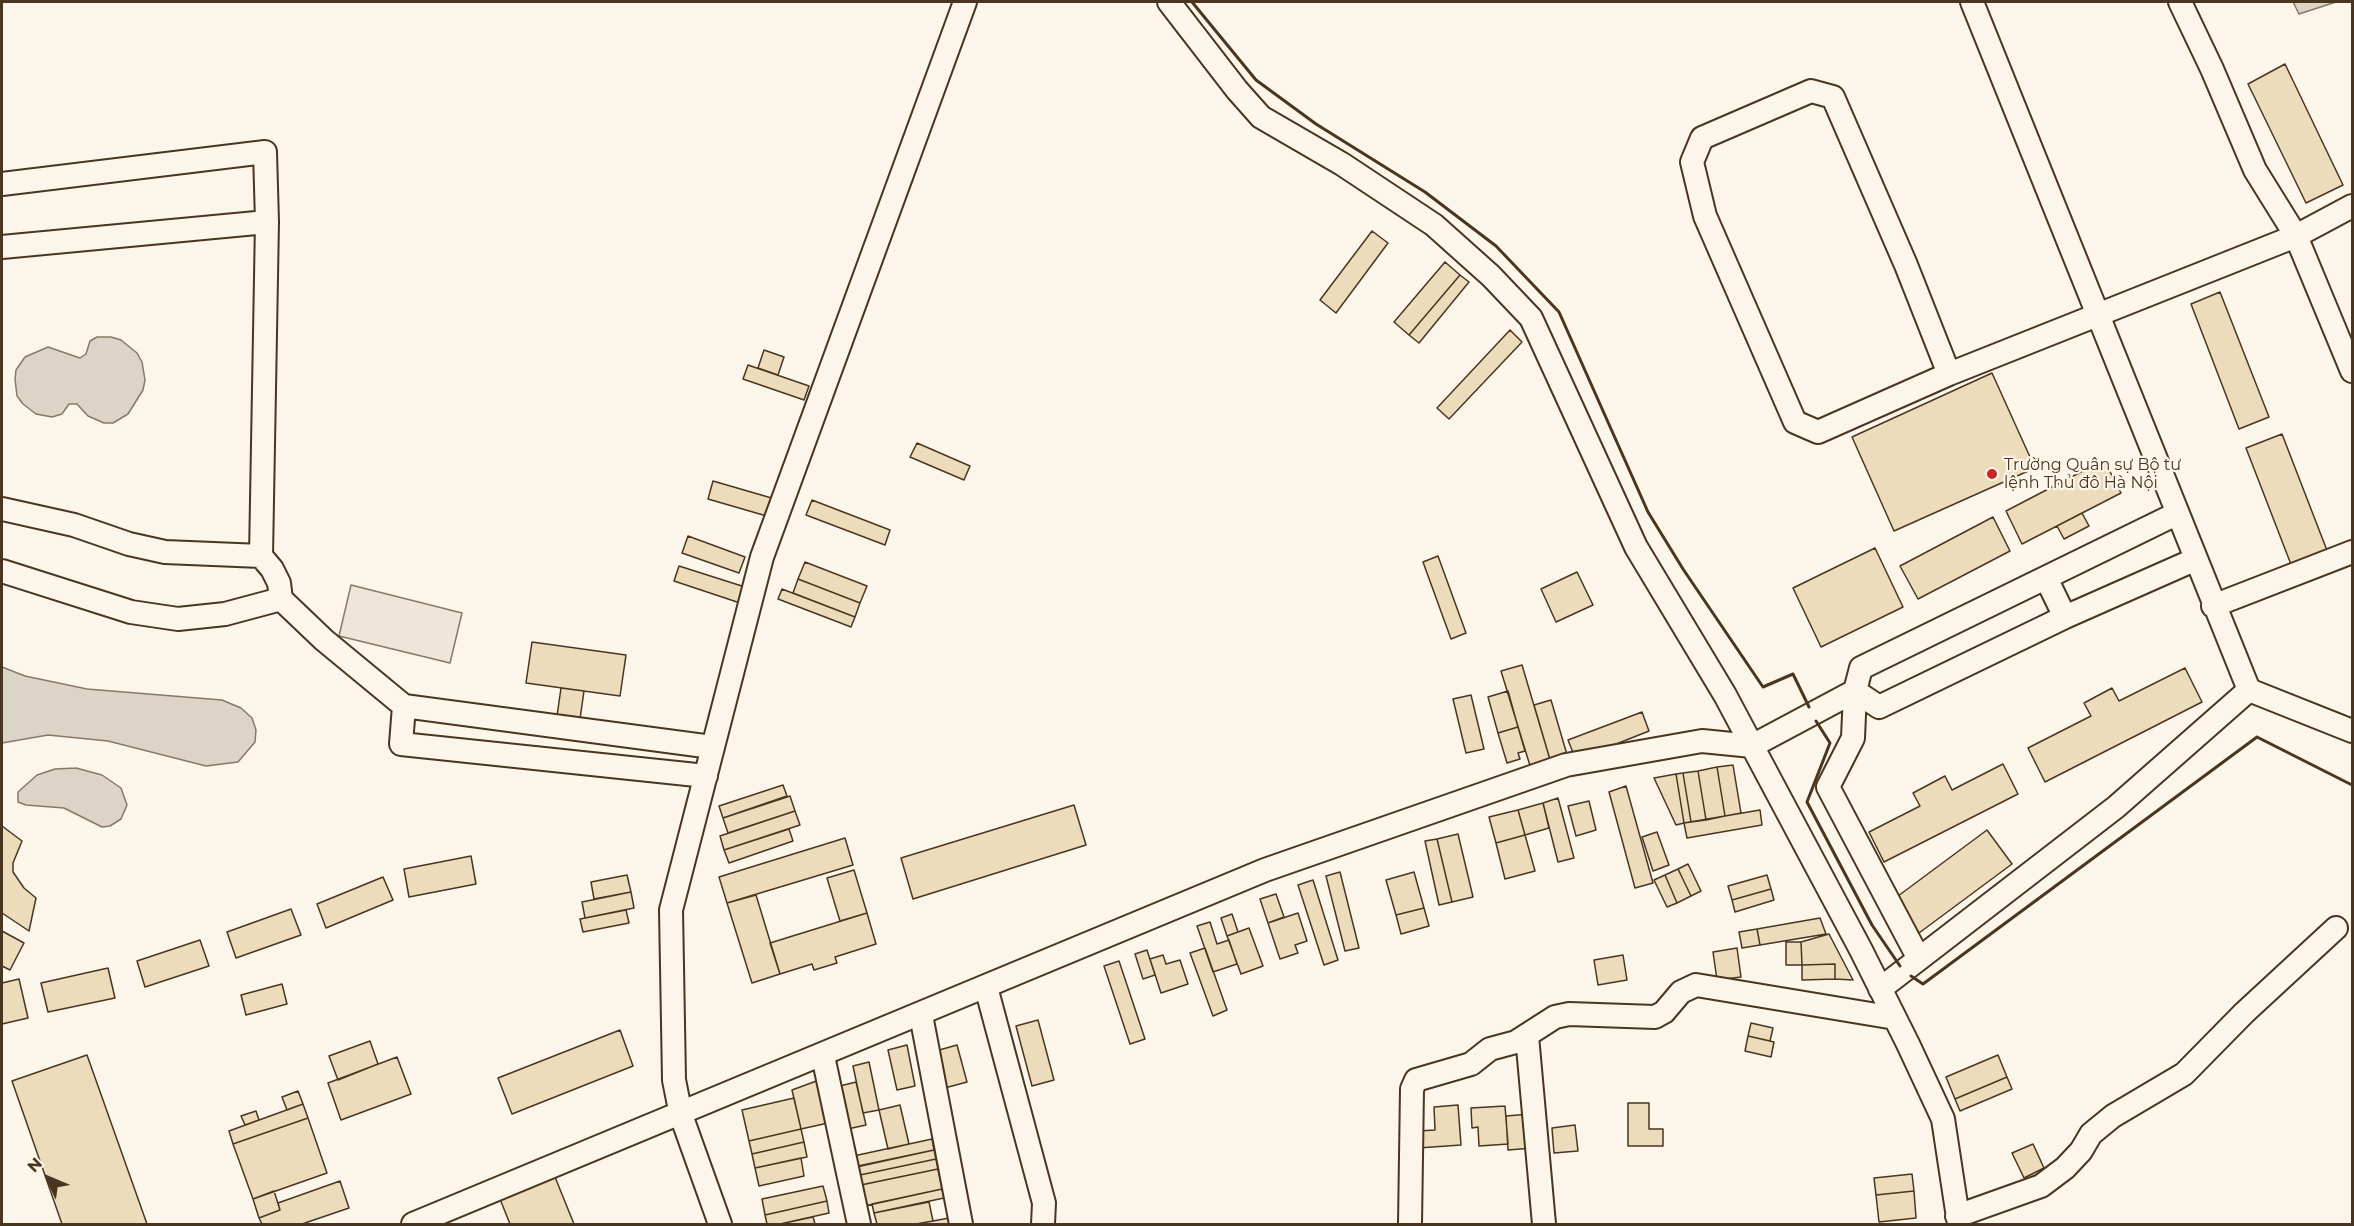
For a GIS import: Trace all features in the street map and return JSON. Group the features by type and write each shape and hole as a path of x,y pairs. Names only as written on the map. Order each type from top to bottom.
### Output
{"street":[{"path":"720,1224 681,1115 674,1080 671,910 762,557 965,2"},
{"path":"1169,2 1237,90 1262,117 1342,164 1434,225 1491,276 1531,318 1636,547 1725,695 1880,988 1943,1119 1958,1220 2041,1186 2065,1168 2081,1151 2091,1134 2113,1116 2184,1074 2244,1013 2336,928"},
{"path":"1972,2 2194,560 2249,690 2352,731"},
{"path":"2180,2 2212,69 2255,170 2296,236 2352,371"},
{"path":"1948,374 1901,255 1833,97 1811,91 1702,138 1692,162 1705,216 1795,422 1818,432 1948,374 2296,236 2352,206"},
{"path":"2,184 265,152 267,222 261,556 275,576 281,599 324,640 404,706 712,747"},
{"path":"2,247 267,222"},
{"path":"2,509 74,525 129,544 165,552 261,556"},
{"path":"1919,959 1828,788 1853,738 1855,691 1861,668 2176,514"},
{"path":"2213,606 2352,552"},
{"path":"1855,691 1879,707 2065,617 2194,560"},
{"path":"2,571 131,612 178,619 225,614 281,599"},
{"path":"2046,578 2065,617"},
{"path":"1880,988 2116,807 2249,690"},
{"path":"413,1224 823,1056 1265,870 1566,765 1702,741 1752,746 1855,691"},
{"path":"404,706 401,744 706,776"},
{"path":"489,753 494,718"},
{"path":"577,763 582,730"},
{"path":"1410,1224 1412,1089 1416,1080 1461,1069 1490,1049 1527,1036 1555,1017 1569,1014 1655,1017 1664,1012 1681,992 1696,985 1895,1018"},
{"path":"986,987 1044,1203 1043,1224"},
{"path":"921,1014 961,1224"},
{"path":"1527,1036 1544,1224"},
{"path":"823,1056 859,1224"}],"shaded area":[{"path":"2293,2 2336,2 2299,14"},
{"path":"97,337 121,340 137,353 142,362 145,380 143,390 128,414 113,423 104,423 88,416 77,404 69,404 62,414 52,417 36,414 23,404 17,396 15,379 16,370 25,357 48,347 80,358 86,354 90,341"},
{"path":"351,585 462,613 450,663 339,636"},
{"path":"2,667 25,676 87,689 222,700 241,708 252,718 256,730 255,742 238,762 206,766 108,741 48,735 2,743"},
{"path":"76,768 102,775 121,788 127,805 121,819 110,826 102,827 64,808 26,805 18,802 18,792 37,775 55,769"}],"building":[{"path":"2285,64 2343,185 2306,203 2248,84"},
{"path":"1372,231 1388,243 1336,313 1320,300"},
{"path":"1445,262 1460,275 1409,335 1394,322"},
{"path":"1460,275 1469,282 1419,343 1409,335"},
{"path":"2220,292 2269,417 2239,429 2191,304"},
{"path":"1510,330 1522,342 1449,419 1437,408"},
{"path":"764,350 784,357 778,375 758,368"},
{"path":"748,365 809,386 804,400 743,379"},
{"path":"1992,373 2035,468 1894,531 1852,437"},
{"path":"2282,434 2328,553 2292,567 2246,448"},
{"path":"917,443 970,466 964,480 910,457"},
{"path":"2104,460 2121,493 2022,544 2006,511"},
{"path":"713,481 775,499 770,517 708,499"},
{"path":"812,500 890,530 885,545 806,515"},
{"path":"2082,513 2089,526 2064,539 2057,526"},
{"path":"1993,517 2010,551 1918,599 1900,566"},
{"path":"688,536 745,557 739,573 682,553"},
{"path":"1875,548 1903,607 1821,647 1793,588"},
{"path":"1438,556 1466,633 1451,639 1423,562"},
{"path":"805,562 867,586 860,603 798,579"},
{"path":"679,566 745,587 740,603 674,581"},
{"path":"1577,572 1593,605 1556,622 1541,589"},
{"path":"798,579 860,603 855,617 793,593"},
{"path":"782,589 855,617 851,627 778,599"},
{"path":"532,642 626,655 620,696 526,683"},
{"path":"1522,665 1551,763 1531,769 1501,671"},
{"path":"2185,668 2202,702 2045,782 2028,748 2091,716 2084,703 2112,688 2119,701"},
{"path":"561,688 584,691 580,719 557,716"},
{"path":"1508,691 1518,727 1498,733 1488,697"},
{"path":"1471,695 1484,749 1466,753 1453,699"},
{"path":"1551,700 1568,758 1551,763 1534,705"},
{"path":"1642,712 1649,731 1576,760 1568,740"},
{"path":"1518,727 1525,751 1518,753 1520,759 1507,763 1498,733"},
{"path":"2003,764 2018,794 1884,862 1869,832 1920,806 1913,793 1945,776 1952,790"},
{"path":"1733,765 1741,813 1725,816 1717,767"},
{"path":"1717,767 1725,816 1706,820 1698,771"},
{"path":"1698,771 1706,820 1691,822 1683,773"},
{"path":"1683,773 1691,822 1684,823 1676,774"},
{"path":"1676,774 1684,823 1676,825 1654,778"},
{"path":"783,785 787,796 723,818 719,806"},
{"path":"1626,786 1653,883 1635,888 1609,792"},
{"path":"790,796 795,811 728,833 723,818"},
{"path":"1558,798 1574,858 1558,862 1543,803"},
{"path":"1589,801 1596,830 1576,836 1568,806"},
{"path":"1543,803 1549,828 1525,835 1518,810"},
{"path":"1074,805 1086,845 913,899 901,858"},
{"path":"1518,810 1525,835 1496,843 1489,817"},
{"path":"1760,810 1762,825 1687,838 1684,823"},
{"path":"795,811 800,825 724,850 720,836"},
{"path":"2,826 22,841 13,863 13,872 24,888 36,898 29,931 2,913"},
{"path":"789,829 793,841 729,863 724,850"},
{"path":"1987,830 2012,864 1919,933 1894,899"},
{"path":"1657,832 1669,865 1653,871 1642,837"},
{"path":"1458,834 1473,897 1452,902 1437,839"},
{"path":"1525,835 1535,871 1505,879 1496,843"},
{"path":"845,838 853,865 727,903 719,877"},
{"path":"1437,839 1452,902 1439,905 1425,841"},
{"path":"471,856 476,884 409,897 404,869"},
{"path":"1688,864 1701,891 1691,896 1678,869"},
{"path":"1678,869 1691,896 1677,903 1665,875"},
{"path":"854,870 867,913 840,921 827,878"},
{"path":"1340,872 1359,948 1345,951 1326,876"},
{"path":"1414,872 1424,908 1396,915 1386,880"},
{"path":"627,875 631,892 594,899 591,882"},
{"path":"1665,875 1677,903 1667,907 1654,880"},
{"path":"1767,875 1771,889 1732,900 1728,886"},
{"path":"383,877 393,900 326,928 317,904"},
{"path":"1313,880 1338,960 1324,965 1298,885"},
{"path":"1771,889 1774,900 1735,912 1732,900"},
{"path":"631,892 634,908 585,918 582,902"},
{"path":"1276,894 1284,917 1268,923 1260,899"},
{"path":"756,895 780,974 752,983 727,903"},
{"path":"1424,908 1429,926 1401,934 1396,915"},
{"path":"291,909 301,935 236,958 227,932"},
{"path":"626,910 629,923 583,932 580,919"},
{"path":"867,913 876,944 835,957 837,963 814,970 812,964 780,974 770,943"},
{"path":"1298,913 1307,941 1295,945 1298,953 1280,959 1268,923"},
{"path":"1232,914 1238,932 1227,936 1221,918"},
{"path":"1820,918 1826,934 1760,945 1757,929"},
{"path":"1210,922 1217,944 1229,940 1237,964 1213,972 1197,926"},
{"path":"1249,928 1263,966 1241,974 1227,936"},
{"path":"1757,929 1760,945 1742,948 1739,932"},
{"path":"2,931 24,943 10,970 2,966"},
{"path":"1829,934 1853,980 1835,979 1835,964 1802,965 1801,942"},
{"path":"200,940 209,966 145,987 137,961"},
{"path":"1786,942 1801,942 1802,965 1786,965"},
{"path":"1205,948 1227,1010 1213,1016 1190,953"},
{"path":"1737,948 1741,977 1717,980 1713,952"},
{"path":"1147,950 1155,975 1143,979 1135,954"},
{"path":"1163,955 1166,964 1180,960 1188,984 1161,993 1150,959"},
{"path":"1623,955 1627,980 1598,985 1594,960"},
{"path":"1119,961 1145,1039 1130,1044 1104,966"},
{"path":"1835,964 1835,979 1802,980 1802,965"},
{"path":"108,968 115,998 48,1012 41,983"},
{"path":"19,979 28,1018 2,1024 2,983"},
{"path":"282,984 287,1004 246,1015 241,995"},
{"path":"1038,1020 1054,1080 1032,1086 1016,1026"},
{"path":"1751,1023 1773,1028 1770,1041 1748,1036"},
{"path":"620,1030 633,1066 512,1114 498,1078"},
{"path":"1748,1036 1774,1042 1771,1057 1745,1051"},
{"path":"370,1041 378,1064 338,1080 329,1056"},
{"path":"907,1045 915,1086 897,1090 888,1050"},
{"path":"957,1045 967,1082 941,1089 932,1052"},
{"path":"87,1055 147,1224 62,1224 12,1081"},
{"path":"1998,1055 2007,1077 1955,1099 1946,1077"},
{"path":"397,1057 411,1094 341,1120 328,1083"},
{"path":"869,1062 879,1110 863,1113 853,1066"},
{"path":"2007,1077 2012,1089 1960,1111 1955,1099"},
{"path":"819,1080 828,1123 801,1129 792,1090"},
{"path":"856,1082 866,1125 843,1130 840,1086"},
{"path":"298,1091 303,1104 287,1110 282,1097"},
{"path":"794,1098 801,1129 749,1141 742,1110"},
{"path":"1628,1103 1649,1103 1649,1129 1663,1129 1663,1146 1628,1146"},
{"path":"303,1104 308,1118 233,1144 229,1131"},
{"path":"900,1105 909,1144 888,1149 879,1110"},
{"path":"1458,1105 1461,1145 1418,1148 1417,1131 1435,1130 1434,1107"},
{"path":"1505,1106 1508,1144 1479,1146 1478,1127 1472,1128 1471,1108"},
{"path":"256,1111 259,1120 245,1125 241,1116"},
{"path":"1530,1114 1533,1148 1508,1150 1506,1116"},
{"path":"308,1118 327,1173 253,1199 233,1144"},
{"path":"1575,1125 1578,1151 1554,1153 1552,1128"},
{"path":"801,1129 804,1142 752,1154 749,1141"},
{"path":"932,1139 934,1150 852,1168 849,1157"},
{"path":"804,1142 807,1157 755,1168 752,1154"},
{"path":"2033,1144 2044,1168 2024,1178 2012,1153"},
{"path":"934,1150 936,1159 860,1175 858,1166"},
{"path":"801,1158 804,1176 759,1186 755,1168"},
{"path":"936,1159 938,1169 861,1185 860,1175"},
{"path":"938,1169 942,1189 860,1207 856,1186"},
{"path":"1912,1174 1914,1191 1876,1195 1874,1178"},
{"path":"555,1177 574,1224 510,1224 500,1199"},
{"path":"340,1181 349,1208 302,1224 262,1224 259,1218 280,1210 278,1203"},
{"path":"823,1186 827,1201 765,1215 762,1199"},
{"path":"942,1189 944,1198 874,1213 872,1204"},
{"path":"274,1191 280,1210 259,1218 253,1199"},
{"path":"1914,1191 1916,1218 1879,1222 1876,1195"},
{"path":"827,1201 829,1213 780,1224 767,1224 765,1215"},
{"path":"929,1202 933,1221 916,1224 877,1224 874,1213"},
{"path":"813,1217 815,1224 780,1224"},
{"path":"949,1218 950,1224 916,1224 933,1221"}],"wall":[{"path":"1192,2 1256,80 1316,124 1425,192 1496,246 1559,312 1648,512 1683,569 1763,687 1793,674 1809,707"},
{"path":"1816,721 1830,743 1807,802 1872,925 1900,966"},
{"path":"1911,976 1923,984 2257,737 2352,785"}],"place":[{"name":"Trường Quân sự Bộ tư lệnh Thủ đô Hà Nội","path":"1992,474"}]}
